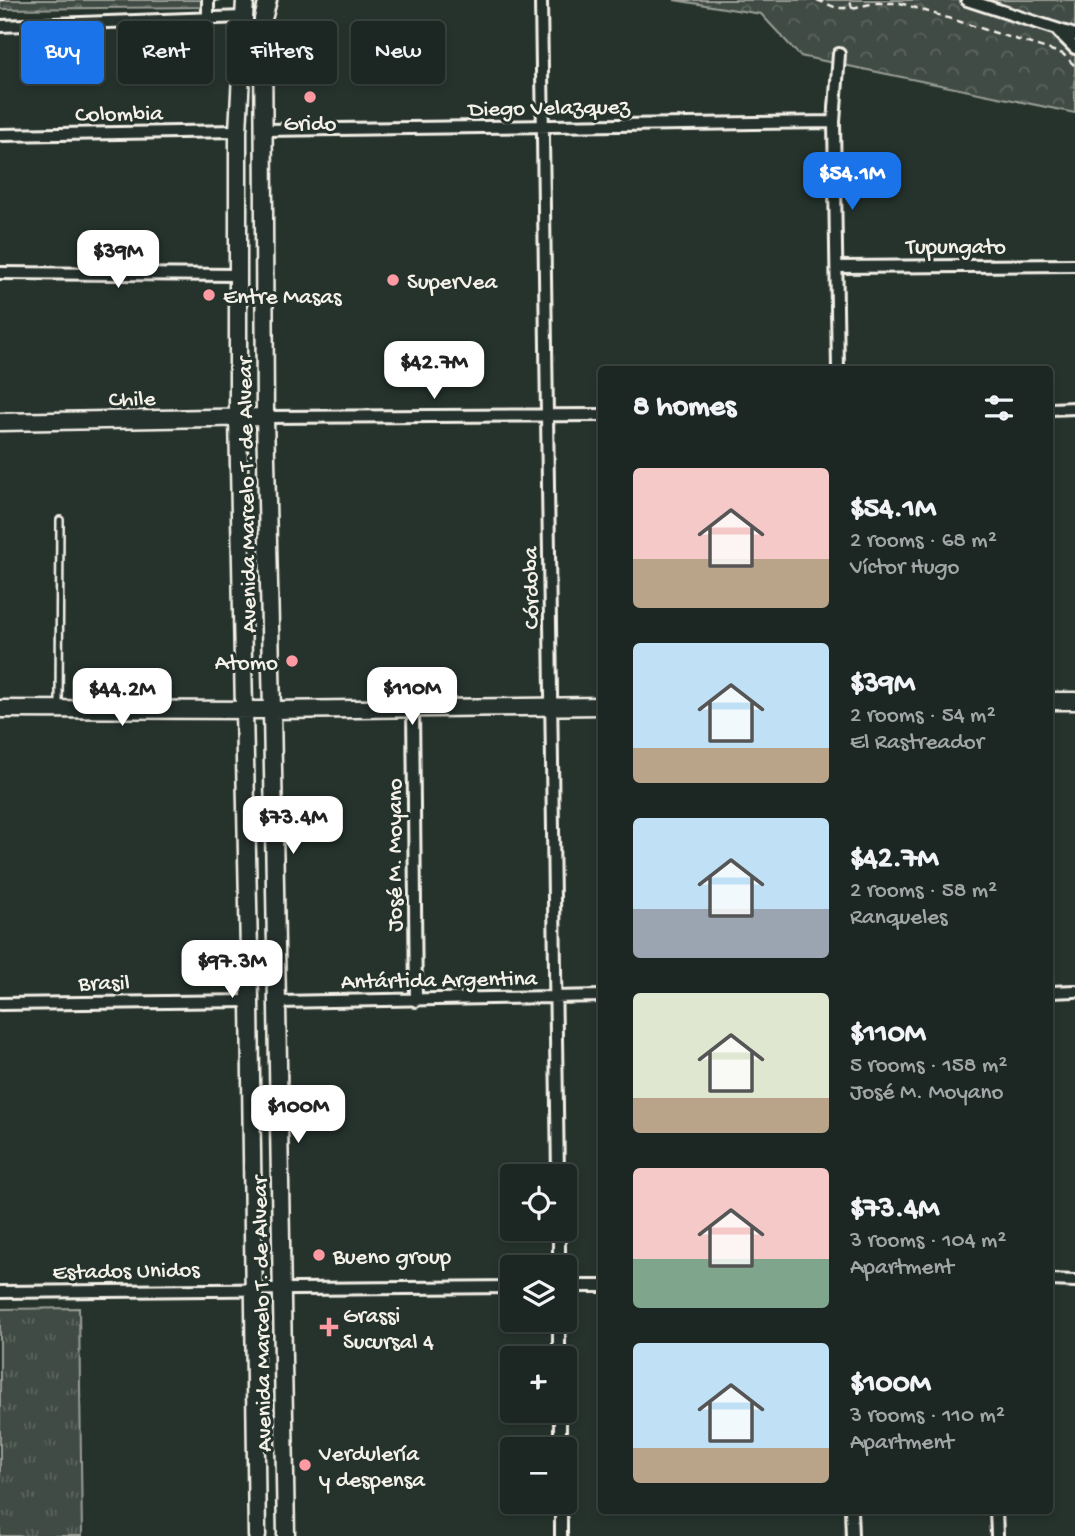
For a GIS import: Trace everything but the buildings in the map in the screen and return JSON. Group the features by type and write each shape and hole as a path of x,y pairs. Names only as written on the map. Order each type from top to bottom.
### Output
{"main road":[{"name":"Avenida Marcelo T. de Alvear","path":"245,0 238,131 238,417 257,1536"},
{"name":"Avenida Marcelo T. de Alvear","path":"268,0 263,19 265,417 286,1536"},
{"name":"Chile","path":"0,422 265,417"},
{"path":"1053,701 1075,701"},
{"path":"0,709 272,710 598,706"}],"street":[{"path":"208,0 208,18"},
{"name":"Córdoba","path":"541,0 558,1164"},
{"path":"967,0 1075,35"},
{"path":"0,26 243,17"},
{"path":"1056,29 1075,48"},
{"path":"838,366 834,122 839,54"},
{"name":"Diego Velazquez","path":"264,130 834,122"},
{"name":"Colombia","path":"0,135 238,131"},
{"name":"Tupungato","path":"837,267 1075,265"},
{"path":"0,273 237,275"},
{"path":"1053,409 1075,408"},
{"path":"265,417 598,415"},
{"name":"José M. Moyano","path":"413,708 416,1001"},
{"path":"1053,992 1075,991"},
{"name":"Antártida Argentina","path":"278,1002 598,996"},
{"name":"Brasil","path":"0,1003 250,1001"},
{"path":"1053,1280 1075,1281"},
{"path":"577,1286 598,1286"},
{"name":"Estados Unidos","path":"0,1292 500,1287"},
{"path":"561,1514 561,1536"},
{"path":"851,1514 852,1536"},
{"path":"996,1514 997,1536"}],"lane":[{"path":"59,709 60,520"}],"path":[{"path":"0,0 5,0"},
{"path":"817,0 837,8 900,3 1063,54 1075,66"},
{"path":"850,0 852,8"}],"green space":[{"path":"0,0 220,0 202,7 0,9"},
{"path":"674,0 1075,0 1075,113 800,56 761,14"},
{"path":"79,1308 82,1536 0,1536 0,1309"}],"place":[{"name":"Grido","path":"310,97"},
{"name":"SuperVea","path":"393,280"},
{"name":"Entre Masas","path":"209,295"},
{"name":"Atomo","path":"292,661"},
{"name":"Bueno group","path":"319,1255"},
{"name":"Grassi Sucursal 4","path":"329,1327"},
{"name":"Verdulería y despensa","path":"305,1465"}]}
